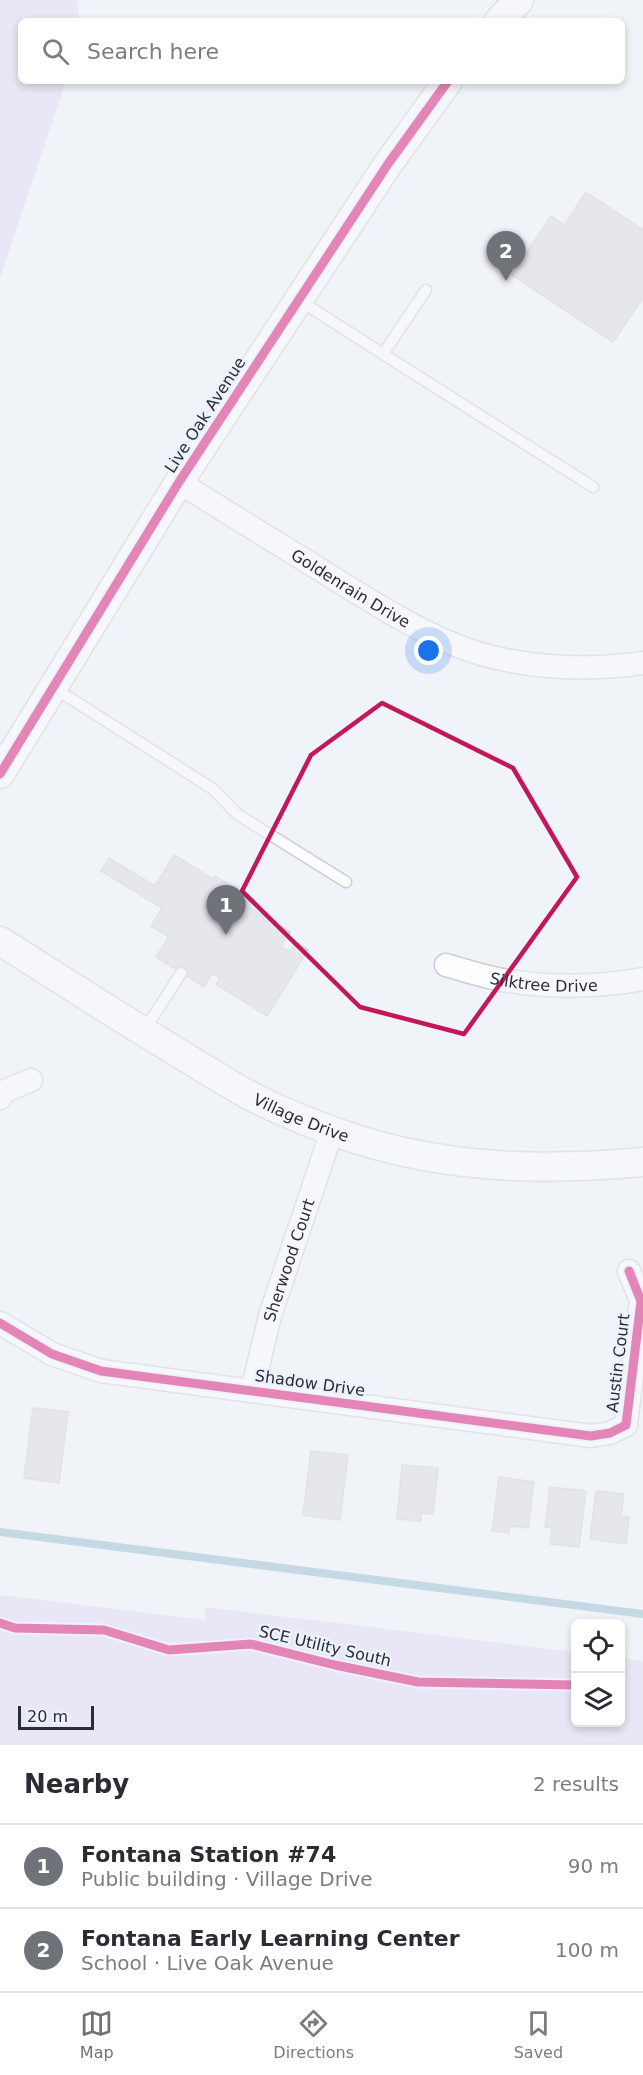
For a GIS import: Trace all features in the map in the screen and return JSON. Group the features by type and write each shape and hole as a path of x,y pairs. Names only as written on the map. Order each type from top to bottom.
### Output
{"street":[{"path":"502,18 519,0"},
{"name":"Live Oak Avenue","path":"0,774 179,482 388,164 446,84"},
{"name":"Goldenrain Drive","path":"179,482 388,612 452,644 495,657 554,666 607,667 643,663"},
{"name":"Village Drive","path":"0,941 144,1032 248,1094 332,1131 428,1157 482,1165 591,1167 643,1162"},
{"name":"Silktree Drive","path":"446,965 508,981 562,987 643,979"},
{"path":"0,1098 5,1091 31,1080"},
{"name":"Sherwood Court","path":"252,1391 270,1316 332,1131"},
{"name":"Austin Court","path":"626,1425 641,1301 630,1271"},
{"name":"Shadow Drive","path":"0,1323 52,1354 101,1371 591,1436 610,1433 626,1425"}],"lane":[{"path":"383,354 426,290"},
{"path":"299,300 593,487"},
{"path":"54,688 213,789 237,814 346,882"},
{"path":"144,1032 181,973"}],"highlighted area":[{"path":"382,703 513,768 577,877 464,1034 360,1007 242,891 311,755"}],"shaded area":[{"path":"0,0 77,0 79,18 18,18 18,84 65,84 0,278"},
{"path":"0,1595 205,1620 205,1607 571,1652 571,1727 625,1727 625,1659 643,1661 643,1745 0,1745"}],"building":[{"path":"586,192 643,230 643,298 613,342 512,275 551,216 564,225"},
{"path":"174,855 213,879 215,876 253,900 249,907 290,932 281,947 290,952 296,942 308,950 267,1016 216,984 220,978 212,973 204,987 156,957 169,937 151,926 162,908 101,871 109,858 155,886"},
{"path":"33,1408 68,1412 59,1483 24,1478"},
{"path":"311,1451 348,1455 340,1520 303,1515"},
{"path":"402,1465 438,1468 433,1514 421,1513 421,1521 397,1519"},
{"path":"499,1477 534,1482 528,1528 510,1526 509,1533 492,1531"},
{"path":"550,1487 586,1491 579,1547 550,1544 552,1528 545,1527"},
{"path":"596,1491 624,1494 621,1516 629,1517 626,1544 590,1539"}],"waterway":[{"path":"0,1532 643,1614"}],"cycle path":[{"path":"0,774 179,482 388,164 446,84"},
{"path":"0,1323 52,1354 101,1371 591,1436 610,1433 626,1425 641,1301 629,1271"},
{"name":"SCE Utility South","path":"0,1623 15,1628 104,1630 169,1650 251,1644 335,1665 418,1682 571,1685"}],"place":[{"name":"Fontana Early Learning Center","path":"506,281"},
{"name":"Fontana Station #74","path":"226,935"}]}
